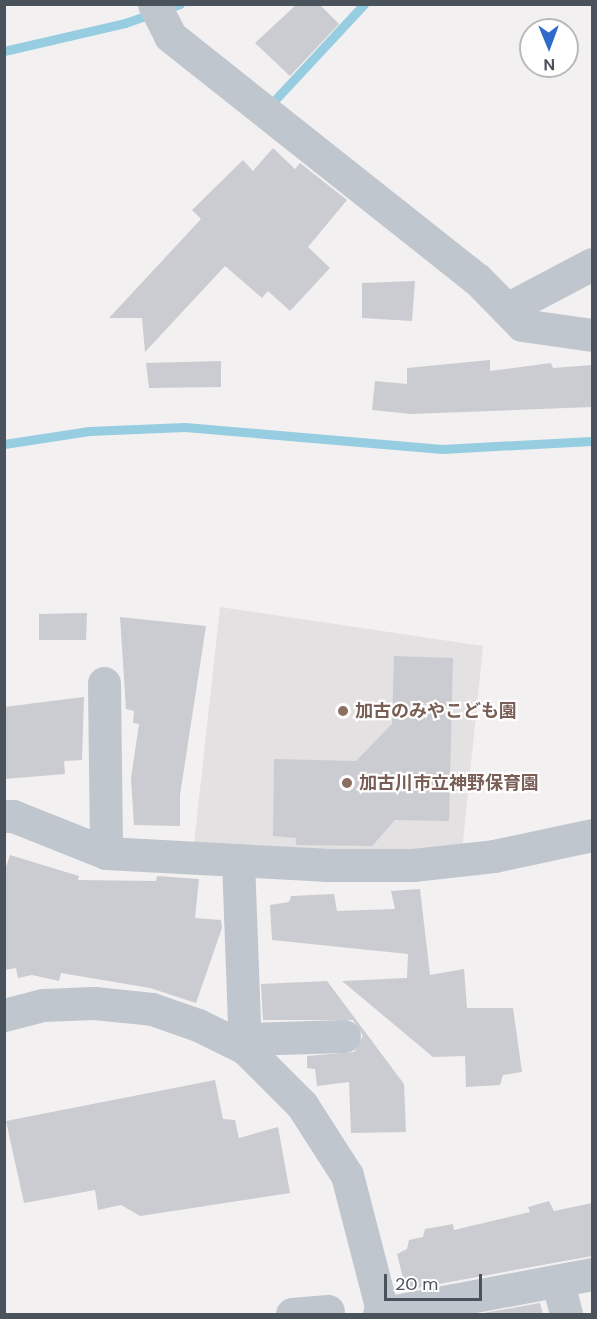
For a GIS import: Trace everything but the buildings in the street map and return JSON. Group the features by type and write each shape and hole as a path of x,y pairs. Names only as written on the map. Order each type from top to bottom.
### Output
{"street":[{"path":"153,4 170,36 477,279 522,325 592,335"},
{"path":"507,309 592,264"},
{"path":"104,683 106,853"},
{"path":"4,816 13,816 106,853 238,860 413,865 494,856 592,835"},
{"path":"238,860 245,1044"},
{"path":"4,1016 43,1005 94,1003 152,1009 245,1044 302,1105 347,1175 382,1314 592,1274"},
{"path":"245,1044 344,1036"},
{"path":"558,1282 566,1314"},
{"path":"292,1314 328,1311"}],"shaded area":[{"name":"加古のみやこども園","path":"220,607 483,646 462,852 383,855 194,844"}],"waterway":[{"path":"4,51 125,23 180,4"},
{"path":"273,102 364,4"},
{"path":"4,444 89,431 185,427 442,449 592,441"}],"place":[{"name":"加古のみやこども園","path":"343,711"},
{"name":"加古川市立神野保育園","path":"347,783"}]}
